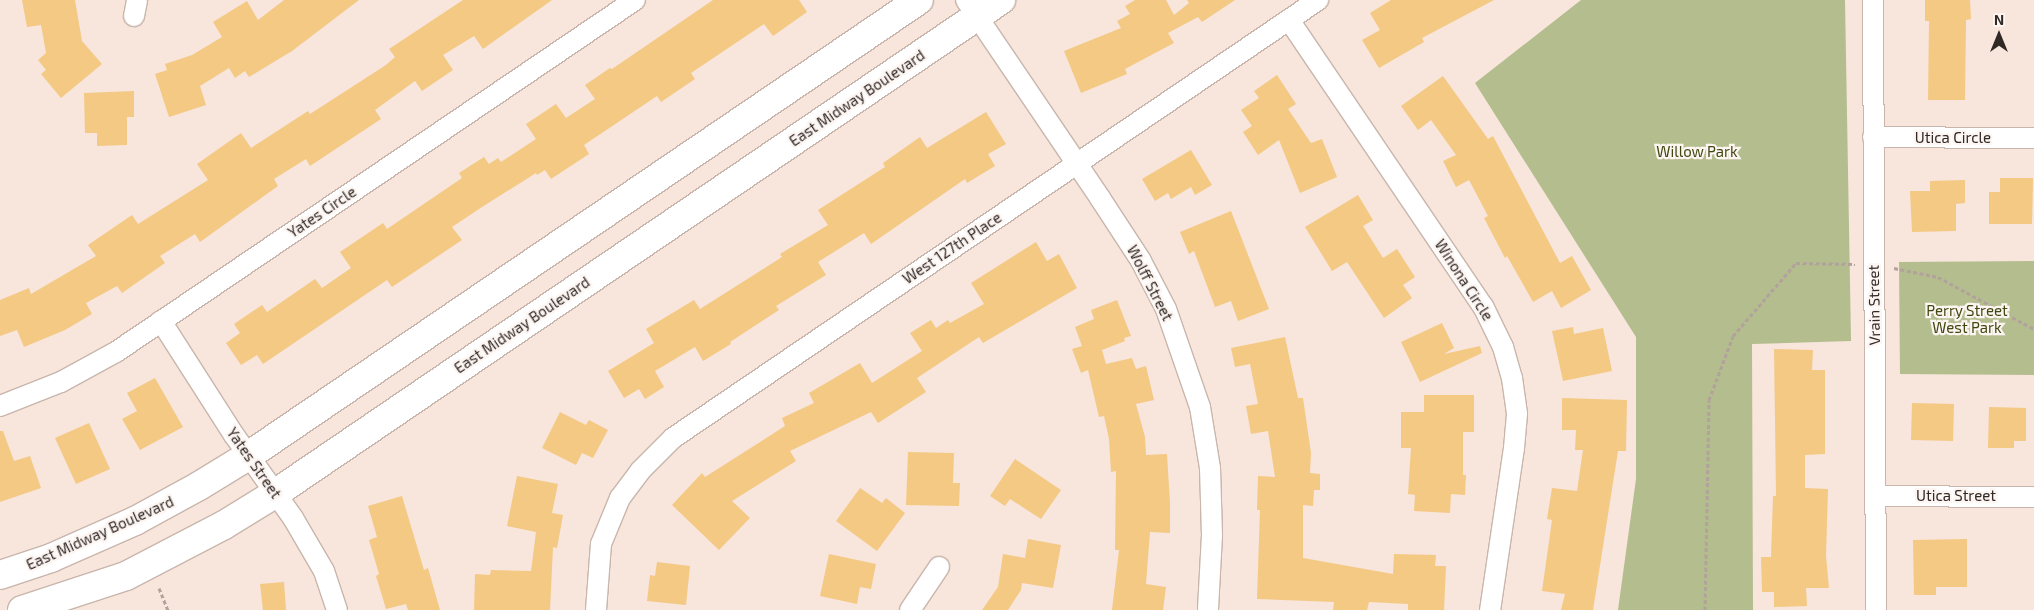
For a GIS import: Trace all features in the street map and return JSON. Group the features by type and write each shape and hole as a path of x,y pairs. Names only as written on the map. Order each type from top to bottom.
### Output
{"main road":[{"name":"East Midway Boulevard","path":"0,575 51,558 135,521 199,486 248,456 919,0"},
{"name":"East Midway Boulevard","path":"22,610 126,576 224,525 276,493 971,8 1001,0"}],"street":[{"name":"Yates Circle","path":"0,406 61,382 116,352 634,0"},
{"name":"West 127th Place","path":"596,610 601,544 610,520 620,498 640,471 673,438 1318,0"},
{"name":"Vrain Street","path":"1873,0 1873,264 1877,496 1876,610"},
{"name":"Wolff Street","path":"971,8 1141,261 1166,309 1200,407 1210,468 1212,573 1208,610"},
{"name":"Winona Circle","path":"1289,20 1483,306 1504,347 1512,378 1517,414 1514,448 1490,610"},
{"name":"Utica Circle","path":"1873,137 2034,138"},
{"name":"Yates Street","path":"161,321 248,456 276,493 324,571 336,610"},
{"name":"Utica Street","path":"1877,496 2034,497"},
{"path":"910,610 939,567"}],"path":[{"path":"1705,610 1709,400 1733,336 1796,263 1873,264 1938,277 2034,329"},
{"path":"159,588 168,610"}],"green space":[{"name":"Willow Park","path":"1581,0 1845,0 1851,341 1752,344 1753,610 1618,610 1636,479 1636,337 1475,83"},
{"name":"Perry Street West Park","path":"2034,261 2034,375 1900,374 1899,262"}],"building":[{"path":"22,0 75,0 82,41 102,64 61,98 41,74 46,70 38,60 46,53 41,25 27,27"},
{"path":"284,0 359,0 292,51 249,77 245,71 235,78 229,68 200,86 206,105 169,117 155,74 167,70 165,64 192,55 222,37 213,22 247,1 258,20"},
{"path":"463,0 552,0 483,49 474,36 443,55 453,70 422,91 415,81 375,110 381,119 310,166 306,159 274,179 278,186 200,242 195,234 160,256 165,263 122,293 117,286 86,303 92,314 65,330 24,347 17,330 0,336 0,300 29,288 31,294 96,256 88,245 132,215 138,224 208,180 197,164 241,133 251,148 308,111 310,114 386,65 395,57 389,49"},
{"path":"713,0 799,0 807,12 773,36 764,24 691,73 695,79 661,102 657,96 584,145 589,154 551,179 545,170 537,175 536,173 482,207 452,227 462,240 392,287 387,280 263,364 257,355 241,365 226,343 240,333 234,324 262,305 267,312 315,279 322,288 351,268 340,252 383,223 387,229 462,178 459,173 484,157 489,164 498,158 501,162 536,139 526,124 556,104 566,118 595,99 585,85 610,68 612,69"},
{"path":"1135,0 1166,0 1174,15 1189,3 1187,0 1235,0 1202,22 1198,17 1168,33 1174,43 1125,69 1127,74 1081,93 1064,51 1121,28 1117,21 1130,14 1125,6"},
{"path":"1391,0 1494,0 1422,38 1424,42 1379,68 1362,40 1380,30 1370,13"},
{"path":"1925,0 1970,0 1971,19 1966,20 1965,100 1928,100 1929,21 1925,21"},
{"path":"1277,75 1296,104 1288,109 1311,143 1322,139 1337,177 1300,193 1279,140 1258,155 1243,132 1252,126 1241,110 1259,98 1254,91"},
{"path":"1443,76 1488,139 1493,136 1560,263 1572,256 1591,290 1561,308 1552,291 1533,302 1507,256 1505,258 1484,218 1488,216 1469,180 1456,187 1443,161 1456,155 1431,120 1418,130 1401,106"},
{"path":"134,91 134,117 127,117 127,145 97,146 97,133 85,133 84,93"},
{"path":"986,112 1006,144 988,154 995,166 967,183 965,179 871,244 864,233 818,262 826,275 776,306 779,310 730,342 731,344 703,361 695,347 655,371 664,387 645,399 639,389 624,398 608,371 654,343 646,329 694,300 700,309 782,257 780,254 828,225 818,210 885,167 883,163 920,137 927,148"},
{"path":"1191,150 1212,185 1195,195 1191,187 1171,199 1168,193 1155,201 1142,179"},
{"path":"2000,178 2033,178 2032,224 1989,224 1989,192 2000,192"},
{"path":"1965,180 1965,203 1956,204 1956,231 1912,232 1910,191 1930,191 1930,181"},
{"path":"1358,195 1373,220 1363,226 1383,258 1397,249 1415,277 1403,285 1412,298 1384,318 1347,262 1332,271 1305,227"},
{"path":"1231,211 1269,309 1238,321 1231,301 1215,307 1194,251 1189,254 1180,232"},
{"path":"1036,242 1047,261 1059,254 1077,288 983,343 979,337 917,378 926,392 878,423 871,412 790,451 796,461 732,501 750,518 719,550 672,505 702,473 705,477 785,426 782,418 814,403 809,393 860,363 872,383 922,351 910,333 931,320 936,328 948,320 950,323 984,304 971,283"},
{"path":"1117,300 1131,336 1124,338 1125,341 1102,350 1106,364 1132,358 1136,369 1146,366 1154,400 1136,404 1145,437 1146,455 1167,454 1170,533 1150,532 1146,584 1166,587 1163,610 1112,610 1119,550 1115,550 1116,471 1111,472 1109,439 1104,416 1099,417 1088,370 1081,373 1072,349 1082,346 1075,327 1094,319 1091,310"},
{"path":"1442,323 1454,348 1444,354 1480,346 1482,353 1420,382 1401,342"},
{"path":"1573,327 1574,334 1603,328 1612,371 1563,381 1552,331"},
{"path":"1285,337 1298,398 1303,398 1311,453 1310,473 1320,474 1320,490 1314,490 1313,506 1303,505 1303,558 1393,574 1394,554 1436,555 1435,566 1446,566 1444,610 1408,610 1408,604 1369,602 1367,610 1333,610 1334,602 1257,599 1260,510 1257,510 1258,476 1275,477 1268,431 1251,434 1246,406 1258,404 1250,364 1235,367 1231,348"},
{"path":"1774,349 1813,350 1812,370 1825,370 1825,454 1805,455 1805,488 1828,489 1826,556 1829,588 1806,588 1807,606 1774,607 1774,592 1762,592 1761,557 1771,557 1773,496 1776,496"},
{"path":"155,378 183,427 140,450 122,419 137,411 127,393"},
{"path":"1424,395 1474,395 1474,432 1463,432 1463,475 1466,475 1465,495 1451,494 1450,513 1414,511 1415,495 1408,494 1411,448 1401,448 1401,412 1424,412"},
{"path":"1562,398 1627,400 1626,451 1618,451 1593,610 1561,610 1565,594 1542,591 1552,520 1547,519 1552,488 1577,491 1583,450 1575,450 1576,430 1562,430"},
{"path":"1912,403 1954,404 1953,441 1911,440"},
{"path":"1989,407 2026,408 2026,441 2014,441 2014,448 1988,448"},
{"path":"560,412 586,425 589,420 608,430 593,458 582,453 576,465 542,448"},
{"path":"89,423 110,469 76,484 55,438"},
{"path":"0,431 3,431 14,461 30,456 41,488 0,502"},
{"path":"908,452 954,453 953,483 960,483 959,506 906,505"},
{"path":"1015,459 1061,490 1041,519 1010,499 1005,506 990,496"},
{"path":"517,476 558,484 552,513 563,515 557,548 553,547 550,610 474,610 475,574 490,575 491,570 531,571 536,532 507,526"},
{"path":"860,488 882,503 886,498 905,513 877,551 836,521"},
{"path":"402,496 424,570 428,568 440,610 408,610 406,604 386,609 376,576 379,574 369,540 377,537 368,506"},
{"path":"1028,539 1061,545 1053,588 1022,583 1021,590 1008,610 982,610 998,587 1003,554 1025,558"},
{"path":"1967,539 1967,587 1936,587 1936,595 1914,595 1913,540"},
{"path":"829,554 876,564 871,589 860,587 857,604 820,596"},
{"path":"657,562 690,566 686,605 647,601 650,575 655,576"},
{"path":"284,582 286,610 263,610 260,584"}]}
